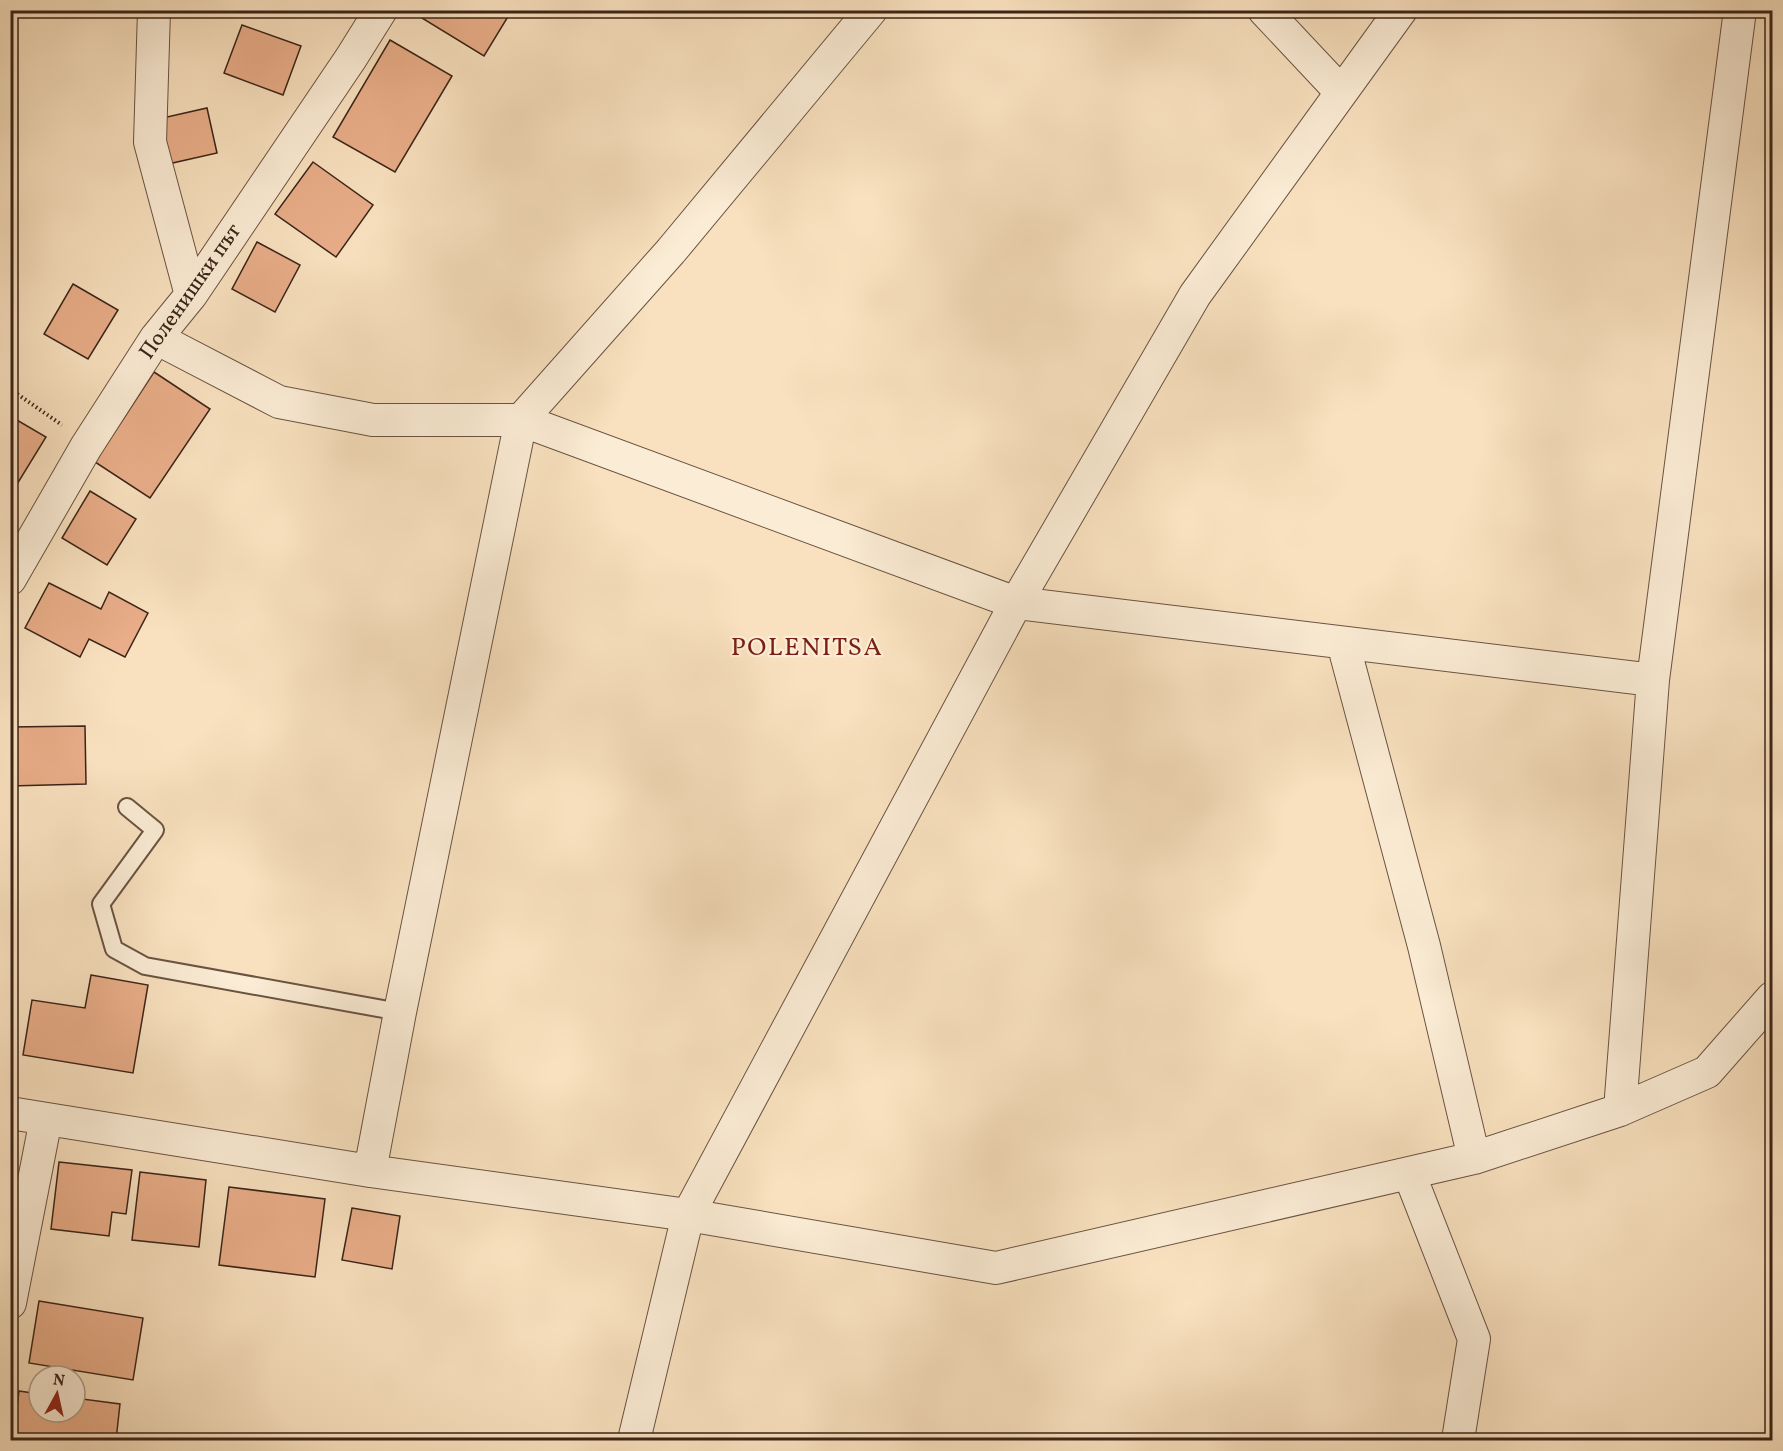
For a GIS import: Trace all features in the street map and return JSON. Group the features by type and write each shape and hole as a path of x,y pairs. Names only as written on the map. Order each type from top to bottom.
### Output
{"street":[{"path":"154,10 150,142 191,295"},
{"name":"Поленишки път","path":"10,579 86,447 156,338 191,295 381,10"},
{"path":"370,1170 400,1012 522,420 671,251 871,10"},
{"path":"1264,10 1341,92"},
{"path":"634,1440 688,1215 1016,603 1195,295 1401,10"},
{"path":"1620,1110 1653,680 1740,10"},
{"path":"156,338 279,402 373,420 522,420 1016,603 1653,680"},
{"path":"1343,643 1424,946 1474,1158"},
{"path":"10,1113 370,1170 688,1215 996,1268 1474,1158 1620,1110 1707,1072 1773,998"},
{"path":"10,1303 46,1119"},
{"path":"1409,1173 1474,1339 1458,1440"}],"lane":[{"path":"127,807 155,830 101,904 114,949 145,966 400,1012"}],"path":[{"path":"10,389 71,431 86,447"}],"building":[{"path":"420,10 512,10 484,56 417,15"},
{"path":"242,25 301,46 283,95 224,73"},
{"path":"390,40 452,76 395,172 333,137"},
{"path":"207,108 217,153 168,164 158,119"},
{"path":"313,162 373,205 336,257 275,214"},
{"path":"257,242 300,265 275,312 232,289"},
{"path":"73,284 118,310 88,359 44,334"},
{"path":"154,372 210,409 150,498 95,462"},
{"path":"10,416 46,437 11,494 10,493"},
{"path":"90,491 136,519 107,565 62,538"},
{"path":"49,583 101,609 109,592 148,613 125,657 89,639 80,657 25,628"},
{"path":"85,726 86,784 10,786 10,727"},
{"path":"91,975 148,985 133,1073 23,1055 32,1000 85,1008"},
{"path":"59,1162 132,1170 126,1214 112,1212 109,1236 51,1229"},
{"path":"140,1172 206,1180 199,1247 132,1240"},
{"path":"229,1187 325,1199 315,1277 219,1265"},
{"path":"352,1208 400,1216 392,1269 342,1260"},
{"path":"39,1301 143,1318 133,1380 87,1372 87,1364 29,1363"},
{"path":"19,1391 27,1392 27,1424 87,1424 87,1400 120,1404 116,1440 13,1440"}],"district":[{"name":"POLENITSA","path":"807,648"}]}
